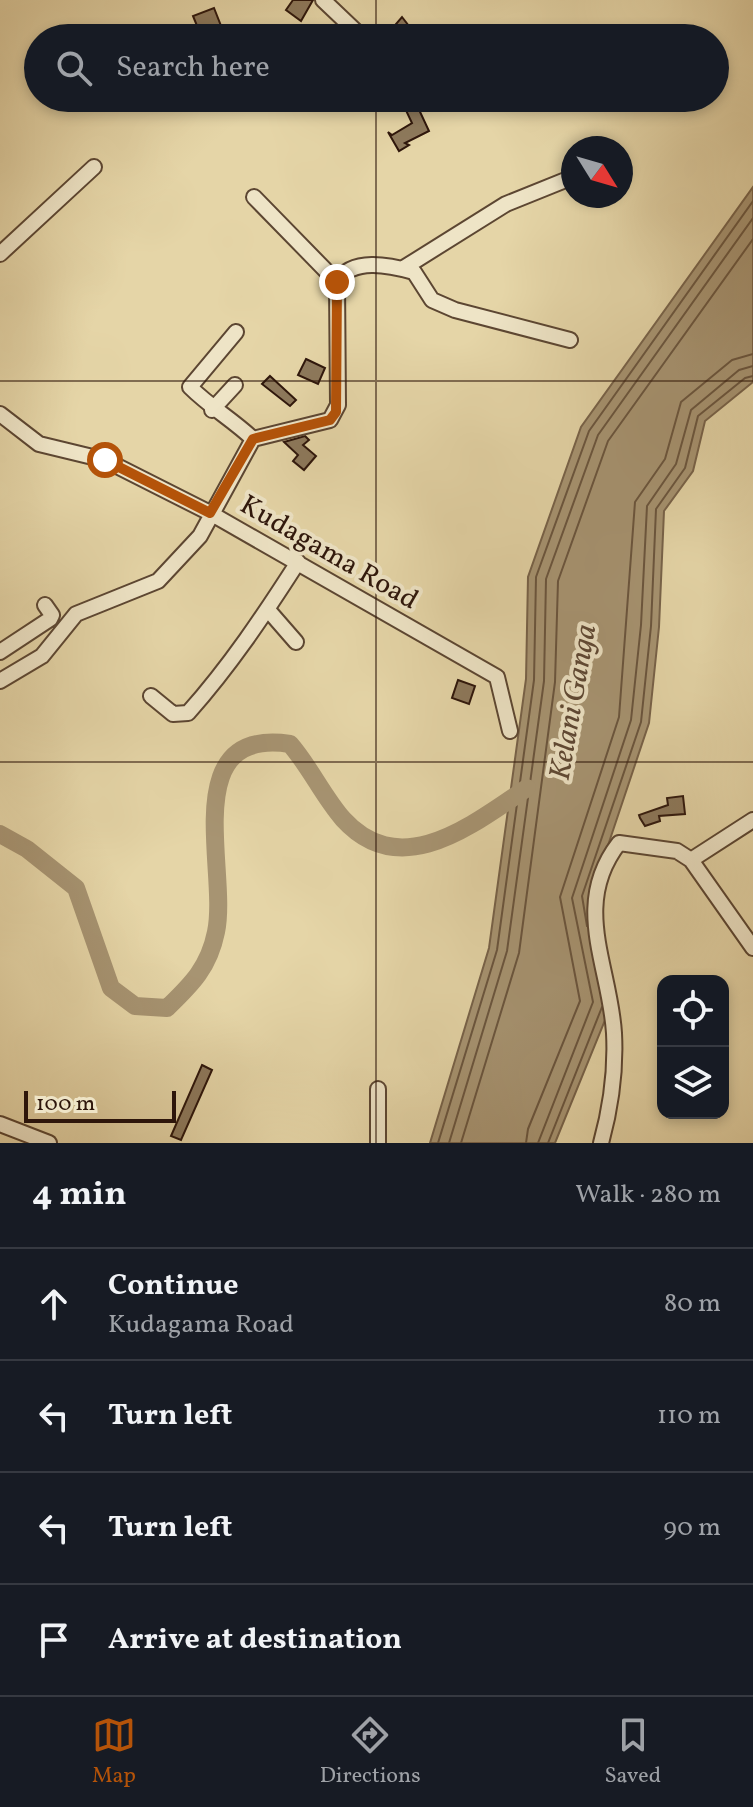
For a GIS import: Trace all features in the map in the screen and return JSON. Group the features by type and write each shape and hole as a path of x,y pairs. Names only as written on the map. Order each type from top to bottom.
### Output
{"street":[{"path":"323,0 348,24"},
{"path":"0,254 94,167"},
{"path":"402,269 506,204 561,182"},
{"path":"254,197 337,282"},
{"path":"0,681 42,656 76,614 158,581 200,536 253,439 330,420 336,412 337,282 343,272 354,265 414,272 432,300 455,310 570,340"},
{"path":"236,332 190,387 212,410 237,424 253,439"},
{"path":"212,410 235,385"},
{"name":"Kudagama Road","path":"0,414 39,444 105,460 210,513 497,677 510,731"},
{"path":"151,696 173,714 188,713 219,678 269,611 298,562"},
{"path":"0,652 50,619 52,615 45,605"},
{"path":"269,611 296,642"},
{"path":"691,860 753,820"},
{"path":"601,1143 612,1104 614,1031 594,934 595,907 606,860 619,843 677,851 691,860 753,948"},
{"path":"378,1089 378,1143"},
{"path":"0,1125 49,1143"}],"water":[{"name":"Kelani Ganga","path":"753,187 753,382 705,421 693,471 664,511 659,627 649,723 590,899 612,1003 555,1143 430,1143 489,948 526,679 528,577 581,427"}],"building":[{"path":"293,0 313,0 301,21 286,10"},
{"path":"214,8 220,24 196,24 193,16"},
{"path":"402,17 407,24 396,24"},
{"path":"407,112 420,112 429,131 405,143 409,145 399,151 388,132 392,135 412,123"},
{"path":"306,359 325,368 318,384 298,375"},
{"path":"270,376 296,400 290,406 262,384"},
{"path":"305,436 309,440 303,445 316,456 304,470 293,461 298,455 284,442"},
{"path":"458,680 475,686 469,704 452,698"},
{"path":"683,796 685,814 659,816 660,821 645,826 639,815 668,805 667,798"},
{"path":"202,1065 212,1070 181,1140 171,1136"}],"waterway":[{"path":"0,834 27,849 76,888 111,988 135,1006 167,1008 198,974 213,944 218,906 215,809 220,780 232,758 255,745 290,744 343,819 365,838 389,846 412,847 460,831 527,788"}],"route":[{"path":"105,460 210,513 253,439 290,427 330,420 336,412 337,282"}]}
